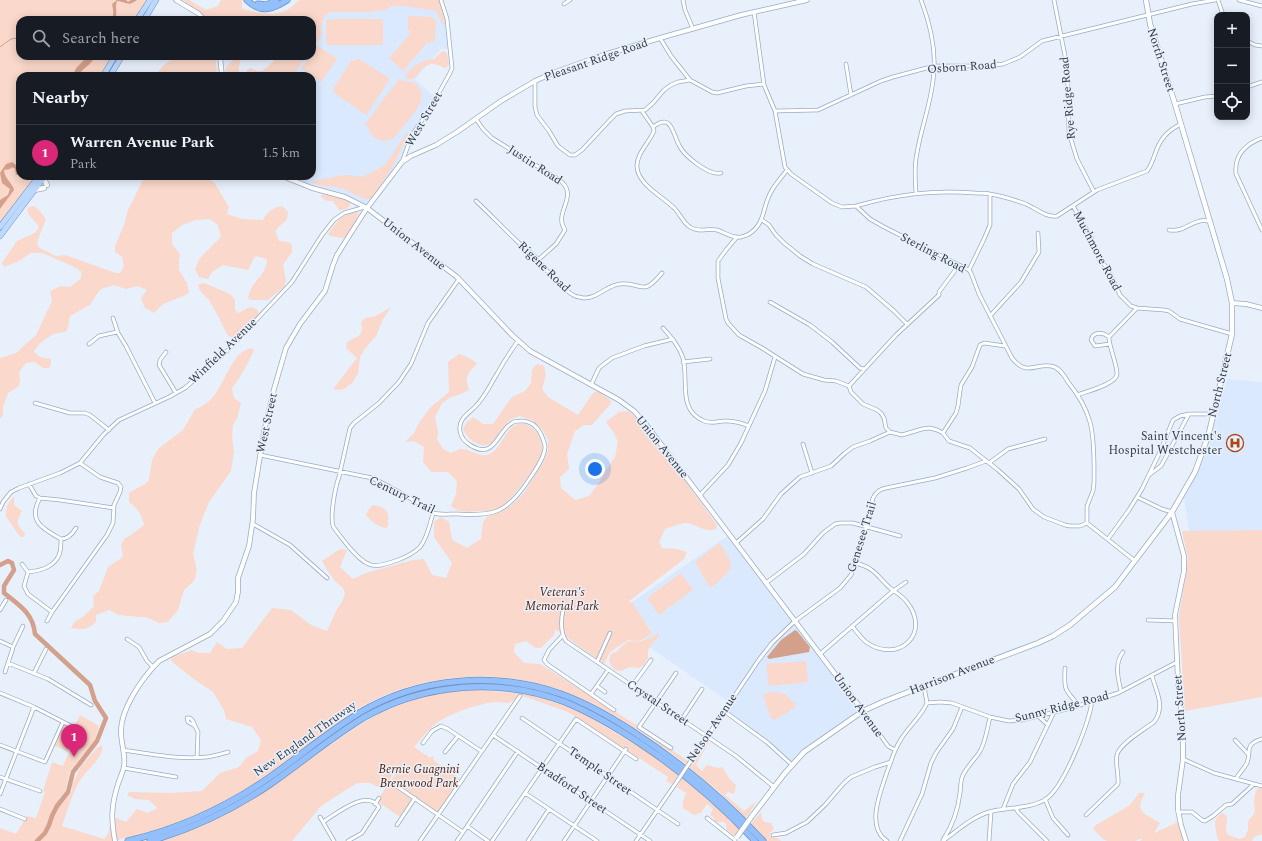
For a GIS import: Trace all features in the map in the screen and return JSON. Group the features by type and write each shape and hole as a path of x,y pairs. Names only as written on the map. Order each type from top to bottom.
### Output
{"highway":[{"path":"247,0 256,7 266,9 276,7 287,0"},
{"path":"251,0 258,4 264,5 272,3 276,0"},
{"name":"New England Thruway","path":"128,841 151,835 187,822 234,800 269,778 345,722 378,703 426,686 449,682 477,680 510,682 542,688 578,701 603,714 647,741 685,768 724,802 763,841"},
{"name":"New England Thruway","path":"150,841 200,823 246,799 270,784 347,729 379,710 406,699 433,691 462,687 518,690 546,696 577,707 607,723 647,748 685,776 718,804 755,841"}],"main road":[{"path":"140,16 150,0"},
{"path":"146,16 156,0"},
{"name":"North Street","path":"1146,0 1150,24 1176,104 1228,279 1232,303 1232,334 1202,453 1195,472 1172,512"},
{"path":"105,72 113,60"},
{"path":"112,72 120,60"},
{"path":"0,228 36,180"},
{"path":"0,236 42,180"},
{"path":"34,190 45,187 45,180"},
{"name":"Harrison Avenue","path":"735,840 791,764 808,749 863,711 885,701 1038,643 1070,625 1115,587 1172,512"}],"street":[{"path":"176,0 201,16"},
{"name":"West Street","path":"115,839 112,822 112,810 125,763 121,726 124,714 135,693 153,667 159,661 210,634 223,621 238,597 238,578 248,546 252,524 254,493 260,454 274,389 286,348 300,324 325,291 337,256 366,207 402,162 412,135 431,107 450,73 452,68 447,19 441,0"},
{"path":"564,4 570,0"},
{"path":"683,0 685,10 693,28"},
{"name":"Pleasant Ridge Road","path":"402,162 411,156 436,145 501,101 535,81 554,73 597,57 693,28 807,0"},
{"path":"916,193 915,170 917,154 931,98 934,66 932,37 928,18 920,0"},
{"name":"Rye Ridge Road","path":"1054,0 1066,61 1069,133 1077,159 1094,192"},
{"path":"1216,0 1222,12"},
{"name":"Osborn Road","path":"775,111 818,110 851,94 894,77 934,66 983,66 1003,64 1020,57 1042,41 1148,15 1192,2 1216,0"},
{"path":"1240,0 1262,6"},
{"path":"754,12 764,84 775,111 787,170 832,204 842,207 856,206 877,200 916,193 958,191 990,194 1027,204 1047,215 1054,217 1094,192 1147,171 1156,150 1166,134 1181,124"},
{"path":"660,38 671,56 690,80 712,92 718,93 764,84"},
{"path":"1250,42 1262,46"},
{"path":"220,60 222,72"},
{"path":"846,64 851,94"},
{"path":"535,81 535,107 537,115 558,146 570,155 582,150 616,114 625,111 645,110 664,90 671,85 690,80"},
{"path":"1250,87 1262,82"},
{"path":"1176,104 1214,96"},
{"path":"642,111 653,127 654,131 640,155 637,165 639,174 649,188 674,207 685,223 691,228 701,231 714,230 737,237 750,233 758,227 762,220 770,193 787,170"},
{"name":"Justin Road","path":"476,119 492,138 558,179 567,187 568,193 562,218 562,224 565,230 556,244 538,260"},
{"path":"653,127 663,122 667,123 672,128 679,145 687,155 710,172 717,174 721,173"},
{"path":"1262,138 1245,147 1236,160 1235,166 1236,174 1262,230"},
{"name":"Union Avenue","path":"292,180 312,188 345,197 366,207 459,279 518,341 530,351 619,400 634,412 644,422 700,495 888,746 895,750"},
{"path":"968,270 990,225 990,194"},
{"name":"Rigene Road","path":"476,201 520,245 538,260 566,290 576,297 588,298 611,286 620,284 629,284 643,288 648,287 662,273"},
{"name":"Sterling Road","path":"856,206 870,219 968,270 1005,346 1015,363 1022,367 1031,369 1049,365 1062,373 1077,395 1090,422 1094,483 1093,491 1086,506 1087,523"},
{"name":"Muchmore Road","path":"1073,206 1091,237 1098,258 1108,269 1120,295 1131,306 1137,308"},
{"name":"Winfield Avenue","path":"0,509 3,502 12,492 60,473 80,463 119,420 185,388 227,351 292,282 322,235 334,220 344,213 366,207"},
{"path":"762,220 769,225 784,243 800,256 813,264 866,287 907,324"},
{"path":"1168,230 1177,231 1201,220 1210,221"},
{"path":"990,316 1021,282 1039,252 1038,233"},
{"path":"737,237 718,261 718,278 728,323 739,335 803,374 816,379 836,381 849,386"},
{"path":"849,386 907,324 939,295 939,292 958,265"},
{"path":"434,513 422,544 415,552 386,564 377,565 367,564 356,555 333,526 332,521 332,512 339,477 342,472 350,428 392,391 399,382 411,363 428,323 459,279"},
{"path":"770,302 810,325 832,342 860,368 864,369"},
{"path":"1232,303 1246,304 1262,308"},
{"path":"1077,395 1106,385 1116,378 1117,370 1110,344 1110,337 1137,308 1169,311 1180,319 1232,334"},
{"path":"113,318 117,332 126,346 155,403"},
{"path":"663,328 678,346 684,362 686,400 690,410 700,419 709,422 736,422 749,426"},
{"path":"89,344 99,336 117,332"},
{"path":"1110,337 1106,334 1097,333 1092,336 1091,340 1096,346 1110,344"},
{"path":"591,385 599,368 612,358 644,346 673,340"},
{"name":"Century Trail","path":"260,454 372,478 387,485 434,513 487,515 502,510 520,492 543,457 545,449 543,437 536,427 530,422 513,422 495,443 487,449 480,449 471,446 464,440 460,433 460,423 482,399 518,341"},
{"path":"942,433 956,412 961,385 972,367 980,345 984,343 1005,346"},
{"path":"166,352 158,365 176,393"},
{"path":"700,495 728,465 741,443 764,391 775,357"},
{"path":"684,362 710,359"},
{"path":"849,386 851,392 863,404 881,413 884,418 886,428 890,432 902,435 915,430 930,428 937,430 942,433 949,442 966,446 987,462 1014,485 1033,509 1044,517 1065,525 1080,526 1087,523 1135,561"},
{"path":"35,403 70,413 85,413 90,415 109,430"},
{"path":"1149,475 1162,466 1189,414"},
{"path":"1108,539 1137,498 1159,454 1173,420 1180,416 1189,414 1213,414"},
{"path":"736,543 763,519 784,490 800,477 834,465 853,447 890,432"},
{"name":"Genesee Trail","path":"795,621 840,588 851,575 856,563 873,498 881,489 935,478 987,462 1008,449 1045,439"},
{"path":"803,444 812,473"},
{"path":"47,621 107,536 113,523 115,502 121,489 121,486 118,483 100,478 80,463"},
{"path":"29,484 36,496 40,498 114,508"},
{"path":"40,498 35,509 36,520 39,525 61,539 69,536 76,528"},
{"path":"1137,498 1172,512"},
{"name":"North Street","path":"1172,512 1184,556 1175,615 1177,662 1183,727 1183,759 1178,794 1178,812 1186,841"},
{"path":"766,583 804,554 831,526 848,522 900,536"},
{"path":"252,524 300,552 327,578"},
{"path":"28,572 42,570 49,566 59,556 61,539"},
{"path":"852,626 859,636 866,642 872,646 886,650 898,649 909,642 915,633 913,613 904,599 893,591 874,571 866,566 856,563"},
{"path":"22,564 28,572"},
{"path":"28,572 24,583 25,590 52,612"},
{"path":"820,654 893,591 906,582"},
{"path":"0,610 6,600"},
{"path":"563,610 561,621 563,635 549,650 544,660 547,664 614,710"},
{"path":"1148,620 1176,621"},
{"name":"Nelson Avenue","path":"636,841 758,661 772,643 795,621"},
{"path":"5,672 13,647 23,626"},
{"path":"597,662 610,633"},
{"name":"Crystal Street","path":"563,635 566,641 749,766 774,787"},
{"path":"127,639 139,647 147,661 153,667"},
{"path":"0,641 13,647"},
{"path":"34,673 46,649"},
{"path":"1121,691 1117,666 1118,659 1123,652"},
{"path":"632,686 651,660"},
{"name":"Sunny Ridge Road","path":"927,703 952,703 990,717 1009,721 1022,720 1079,705 1121,691 1177,662"},
{"path":"8,663 58,684 91,705"},
{"path":"1065,668 1065,688 1069,695 1079,705"},
{"path":"591,694 608,670"},
{"path":"671,748 639,727 676,673"},
{"path":"1086,815 1118,784 1116,757 1120,749 1157,719 1160,702 1152,676"},
{"path":"597,686 605,692"},
{"path":"887,841 879,833 876,824 878,799 895,750 927,703 924,686"},
{"path":"682,719 702,689"},
{"path":"0,698 1,693 34,707 73,727"},
{"path":"420,841 520,696"},
{"path":"943,841 977,817 1003,809 1016,808 1040,802 1051,794 1061,780 1085,729 1091,710 1092,701"},
{"path":"0,794 34,707"},
{"path":"900,841 922,794 931,763 936,753 953,729 962,707"},
{"path":"724,711 768,743 791,764"},
{"path":"1003,809 1013,784 1030,762 1054,712"},
{"path":"1038,716 1048,725"},
{"path":"943,841 955,818 962,775 980,751 985,740 990,717"},
{"name":"Temple Street","path":"522,718 678,824"},
{"path":"492,841 576,719 625,750 636,759"},
{"path":"0,744 45,762 62,722"},
{"path":"195,726 198,732 197,757"},
{"path":"423,743 429,734 436,728 443,726 482,751"},
{"name":"Bradford Street","path":"493,735 650,841"},
{"path":"445,752 458,736"},
{"path":"1236,779 1248,760 1248,750 1250,745 1262,739"},
{"path":"1235,740 1248,754"},
{"path":"123,750 188,758 217,756 228,752"},
{"path":"564,841 625,750"},
{"path":"457,841 518,751"},
{"path":"1183,759 1210,771 1262,786"},
{"path":"773,835 786,833 807,822 851,777 875,766 891,762"},
{"path":"124,768 176,777"},
{"path":"0,777 40,791"},
{"path":"1178,812 1192,812 1205,821 1226,805 1232,804 1254,784"},
{"path":"398,787 463,832"},
{"path":"525,793 597,841"},
{"path":"375,804 379,798"},
{"path":"396,825 415,798"},
{"path":"1045,799 1053,818 1068,836"},
{"path":"323,822 358,801 363,800 379,807 366,828 348,841"},
{"path":"1016,808 1018,812 1047,841"},
{"path":"0,809 25,819"},
{"path":"528,841 549,809"},
{"path":"988,841 992,812"},
{"path":"320,818 334,841"},
{"path":"707,818 735,840"},
{"path":"467,826 488,841"}],"shaded area":[{"path":"117,0 126,0 128,2 131,0 137,0 129,4 117,1 116,16 113,16 112,4"},
{"path":"436,0 443,6 447,21 448,49 441,49 415,79 435,97 411,134 399,163 373,200 367,206 339,192 317,188 298,180 316,180 316,72 268,72 279,60 316,60 316,16 301,16 295,14"},
{"path":"84,60 93,60 81,72 74,72 76,68"},
{"path":"12,162 16,165 16,175 15,169 12,167 4,170 14,190 0,209 0,200 8,195 10,189 2,183 0,173 6,164"},
{"name":"Saint Vincent's Hospital Westchester","path":"1227,379 1262,382 1262,531 1189,531 1184,496 1205,456"},
{"path":"729,535 793,621 773,638 728,701 645,644 644,639 652,632 632,602"},
{"path":"796,624 862,711 792,763 766,739 726,711 777,639"},
{"path":"795,630 810,647 809,652 769,659 767,657 781,640"}],"green space":[{"path":"0,0 148,0 138,16 16,16 16,60 111,60 103,72 16,72 16,180 33,180 0,224"},
{"path":"183,0 189,0 206,10 218,6 221,0 242,0 242,9 259,13 276,14 287,10 300,0 440,0 445,24 443,25 436,11 406,6 391,6 385,10 368,12 330,12 325,16 322,22 321,37 316,43 316,16 204,16"},
{"path":"408,16 432,17 436,21 435,41 427,43 403,71 389,58 411,33 408,29"},
{"path":"383,19 383,44 329,45 326,43 326,20"},
{"path":"317,45 337,59 321,82 316,78 316,72 307,72 301,68 307,60 316,60"},
{"path":"442,51 447,53 449,64 446,68 436,64 430,64 422,69 413,79 405,79 409,71 416,64 425,60 434,59"},
{"path":"359,59 390,79 366,115 334,93 333,89 351,61"},
{"path":"172,60 216,60 217,71 159,72 166,63"},
{"path":"233,60 240,60 239,72 226,72 226,68"},
{"path":"303,60 296,72 247,72 247,70 251,68 257,71 262,71 274,61"},
{"path":"399,79 412,82 418,86 421,92 421,101 395,137 385,141 378,140 372,135 365,124"},
{"path":"407,132 408,135 392,168 371,199 359,197 345,189 316,185 313,183 313,181 338,176 348,175 360,177 369,174 385,165"},
{"path":"143,180 211,180 214,182 229,207 227,214 242,219 263,220 266,214 271,210 282,206 288,212 287,219 275,231 279,241 288,242 292,245 292,252 283,265 286,281 284,287 268,300 250,300 248,297 250,291 262,274 267,259 256,256 248,270 223,265 212,272 208,279 199,277 195,269 200,258 221,237 218,225 210,219 196,220 182,225 172,233 172,244 180,254 179,270 187,283 189,292 186,295 163,304 154,313 145,308 141,298 147,290 138,286 126,289 114,285 101,289 90,305 70,316 67,331 54,334 37,346 34,352 40,357 51,359 49,368 43,368 35,362 26,363 19,372 20,382 18,387 8,393 3,406 3,415 0,419 0,358 16,353 36,335 52,301 50,291 61,286 70,287 81,278 81,271 42,253 31,253 19,261 4,267 2,263 17,241 35,233 39,227 29,215 27,209 34,206 46,219 37,242 38,247 56,256 65,255 116,273 120,273 124,266 122,257 115,252 115,246 124,225 128,210"},
{"path":"328,194 350,202 350,205 345,209 339,210 333,201 327,201 322,198 321,195"},
{"path":"357,212 359,213 354,225 344,238 330,236 328,234 343,216"},
{"path":"204,283 230,294 235,300 235,310 238,313 250,307 257,309 259,314 234,338 228,336 209,300 200,291 198,285"},
{"path":"391,307 383,319 376,336 360,357 358,374 352,383 344,389 333,389 357,358 346,348 347,342 360,335 362,330 361,322 366,318 376,316"},
{"path":"250,348 254,350 244,370 232,388 234,398 241,403 237,418 233,425 232,436 234,453 231,471 209,502 200,524 193,554 197,570 194,581 184,590 178,610 168,622 159,623 146,617 119,615 109,610 96,615 96,622 90,627 82,629 71,628 74,622 84,616 94,606 93,596 99,591 108,567 123,557 121,545 125,538 144,525 139,512 129,502 129,493 144,485 149,480 152,460 158,449 183,430 195,409 204,405 211,399 235,359 241,353"},
{"path":"459,354 477,363 467,378 469,390 451,397 442,403 435,417 438,432 437,439 443,449 451,453 463,449 480,455 487,455 496,449 510,429 519,424 530,426 538,434 542,446 541,457 528,477 515,494 503,506 494,511 466,512 458,511 451,506 456,494 457,481 448,472 431,472 423,462 424,447 414,441 405,442 414,433 420,421 431,407 449,392 448,362"},
{"name":"Veteran's Memorial Park","path":"537,364 544,366 546,375 542,389 548,397 578,415 593,393 599,391 612,402 592,425 584,425 575,431 567,454 569,469 560,477 561,488 575,500 589,496 615,457 618,442 614,433 606,422 619,412 628,411 637,418 679,472 717,525 716,529 712,530 704,529 689,523 665,529 659,542 662,548 677,549 687,552 684,559 628,602 632,602 652,633 642,640 628,640 610,652 604,664 555,629 554,635 541,648 536,648 526,641 515,644 514,652 524,663 540,664 638,726 688,761 686,764 655,741 622,720 569,693 526,681 501,677 449,678 399,690 375,700 352,712 278,767 229,799 193,816 156,830 117,840 113,826 114,817 126,822 137,809 148,813 157,808 149,800 135,799 127,795 129,792 172,793 202,791 220,773 239,767 246,758 258,751 261,740 252,727 226,719 224,710 213,692 171,661 172,657 192,650 199,653 210,653 217,642 227,649 242,648 272,608 291,610 311,625 327,631 345,593 343,588 336,582 322,561 340,549 347,550 340,567 353,579 366,573 413,560 424,559 432,575 446,578 452,563 434,537 434,522 441,517 449,522 452,540 467,548 481,539 483,522 488,516 501,512 512,505 524,493 544,461 548,450 548,440 542,429 532,420 519,416 511,419 493,442 484,445 478,444 471,440 463,429 467,422 473,417 483,424 493,424 512,397 525,391 531,383 532,369"},
{"path":"14,497 14,505 22,511 18,523 20,528 25,533 24,537 19,535 6,517 7,506"},
{"path":"373,505 385,509 388,513 388,526 386,528 375,523 366,515 368,510"},
{"path":"1262,530 1262,697 1185,711 1179,617 1188,558 1182,531"},
{"path":"719,543 729,558 730,568 728,573 710,588 695,562"},
{"path":"681,573 693,590 659,615 647,598"},
{"path":"659,633 659,636 649,648 648,658 644,665 639,668 630,667 622,671 616,670 611,666 609,661 611,654 616,652 628,641 644,640"},
{"path":"806,661 808,682 769,686 766,664"},
{"name":"Bernie Guagnini Brentwood Park","path":"475,690 526,694 579,711 649,753 678,775 672,784 666,781 668,777 568,712 522,696 521,698 518,697 509,703 488,703 471,707 446,717 425,733 414,747 430,758 433,756 433,760 460,779 437,813 414,797 400,817 377,801 398,770 398,767 385,787 378,787 370,783 358,783 320,807 292,841 162,841 223,816 259,795 353,729 380,713 415,699 443,692"},
{"path":"770,692 786,695 796,707 775,720 771,718 763,695"},
{"path":"80,715 99,726 95,740 70,771 65,792 59,798 65,800 72,791 72,785 81,766 97,748 102,745 102,749 99,758 79,782 62,826 104,839 108,834 110,826 113,841 0,841 0,828 16,834 27,816 36,818 45,792 43,791 52,762 63,766 69,752 53,745 63,723 74,729"},
{"path":"708,740 710,740 696,765 702,771 707,765 718,768 722,767 736,785 734,794 728,792 725,795 744,811 757,801 746,818 718,791 689,767"},
{"path":"682,778 718,808 739,829 734,836 727,830 724,822 714,822 714,818 710,815 713,809 707,804 701,813 694,815 683,808 683,801 686,793 677,787"},
{"path":"1261,788 1262,834 1254,837 1252,841 1219,841 1217,838 1215,821 1222,813 1227,816 1226,831 1228,835 1240,839 1245,837 1248,830 1248,821 1255,809 1254,799 1256,790"},
{"path":"1139,793 1145,794 1140,805 1143,812 1160,823 1154,833 1180,821 1186,841 1140,841 1143,839 1140,839 1135,841 1107,841 1093,829 1096,825 1130,805"},
{"path":"761,812 764,822 771,823 774,829 770,833 770,836 781,841 767,841 751,824"}],"waterway":[{"path":"0,47 11,39 16,38"},
{"path":"0,565 8,561 12,563 14,570 4,586 4,593 20,606 28,615 34,627 35,634 90,685 95,701 106,718 97,741 73,772 68,792 57,806 45,833 37,841"}],"place":[{"name":"Saint Vincent's Hospital Westchester","path":"1235,443"},
{"name":"Warren Avenue Park","path":"74,757"}]}
